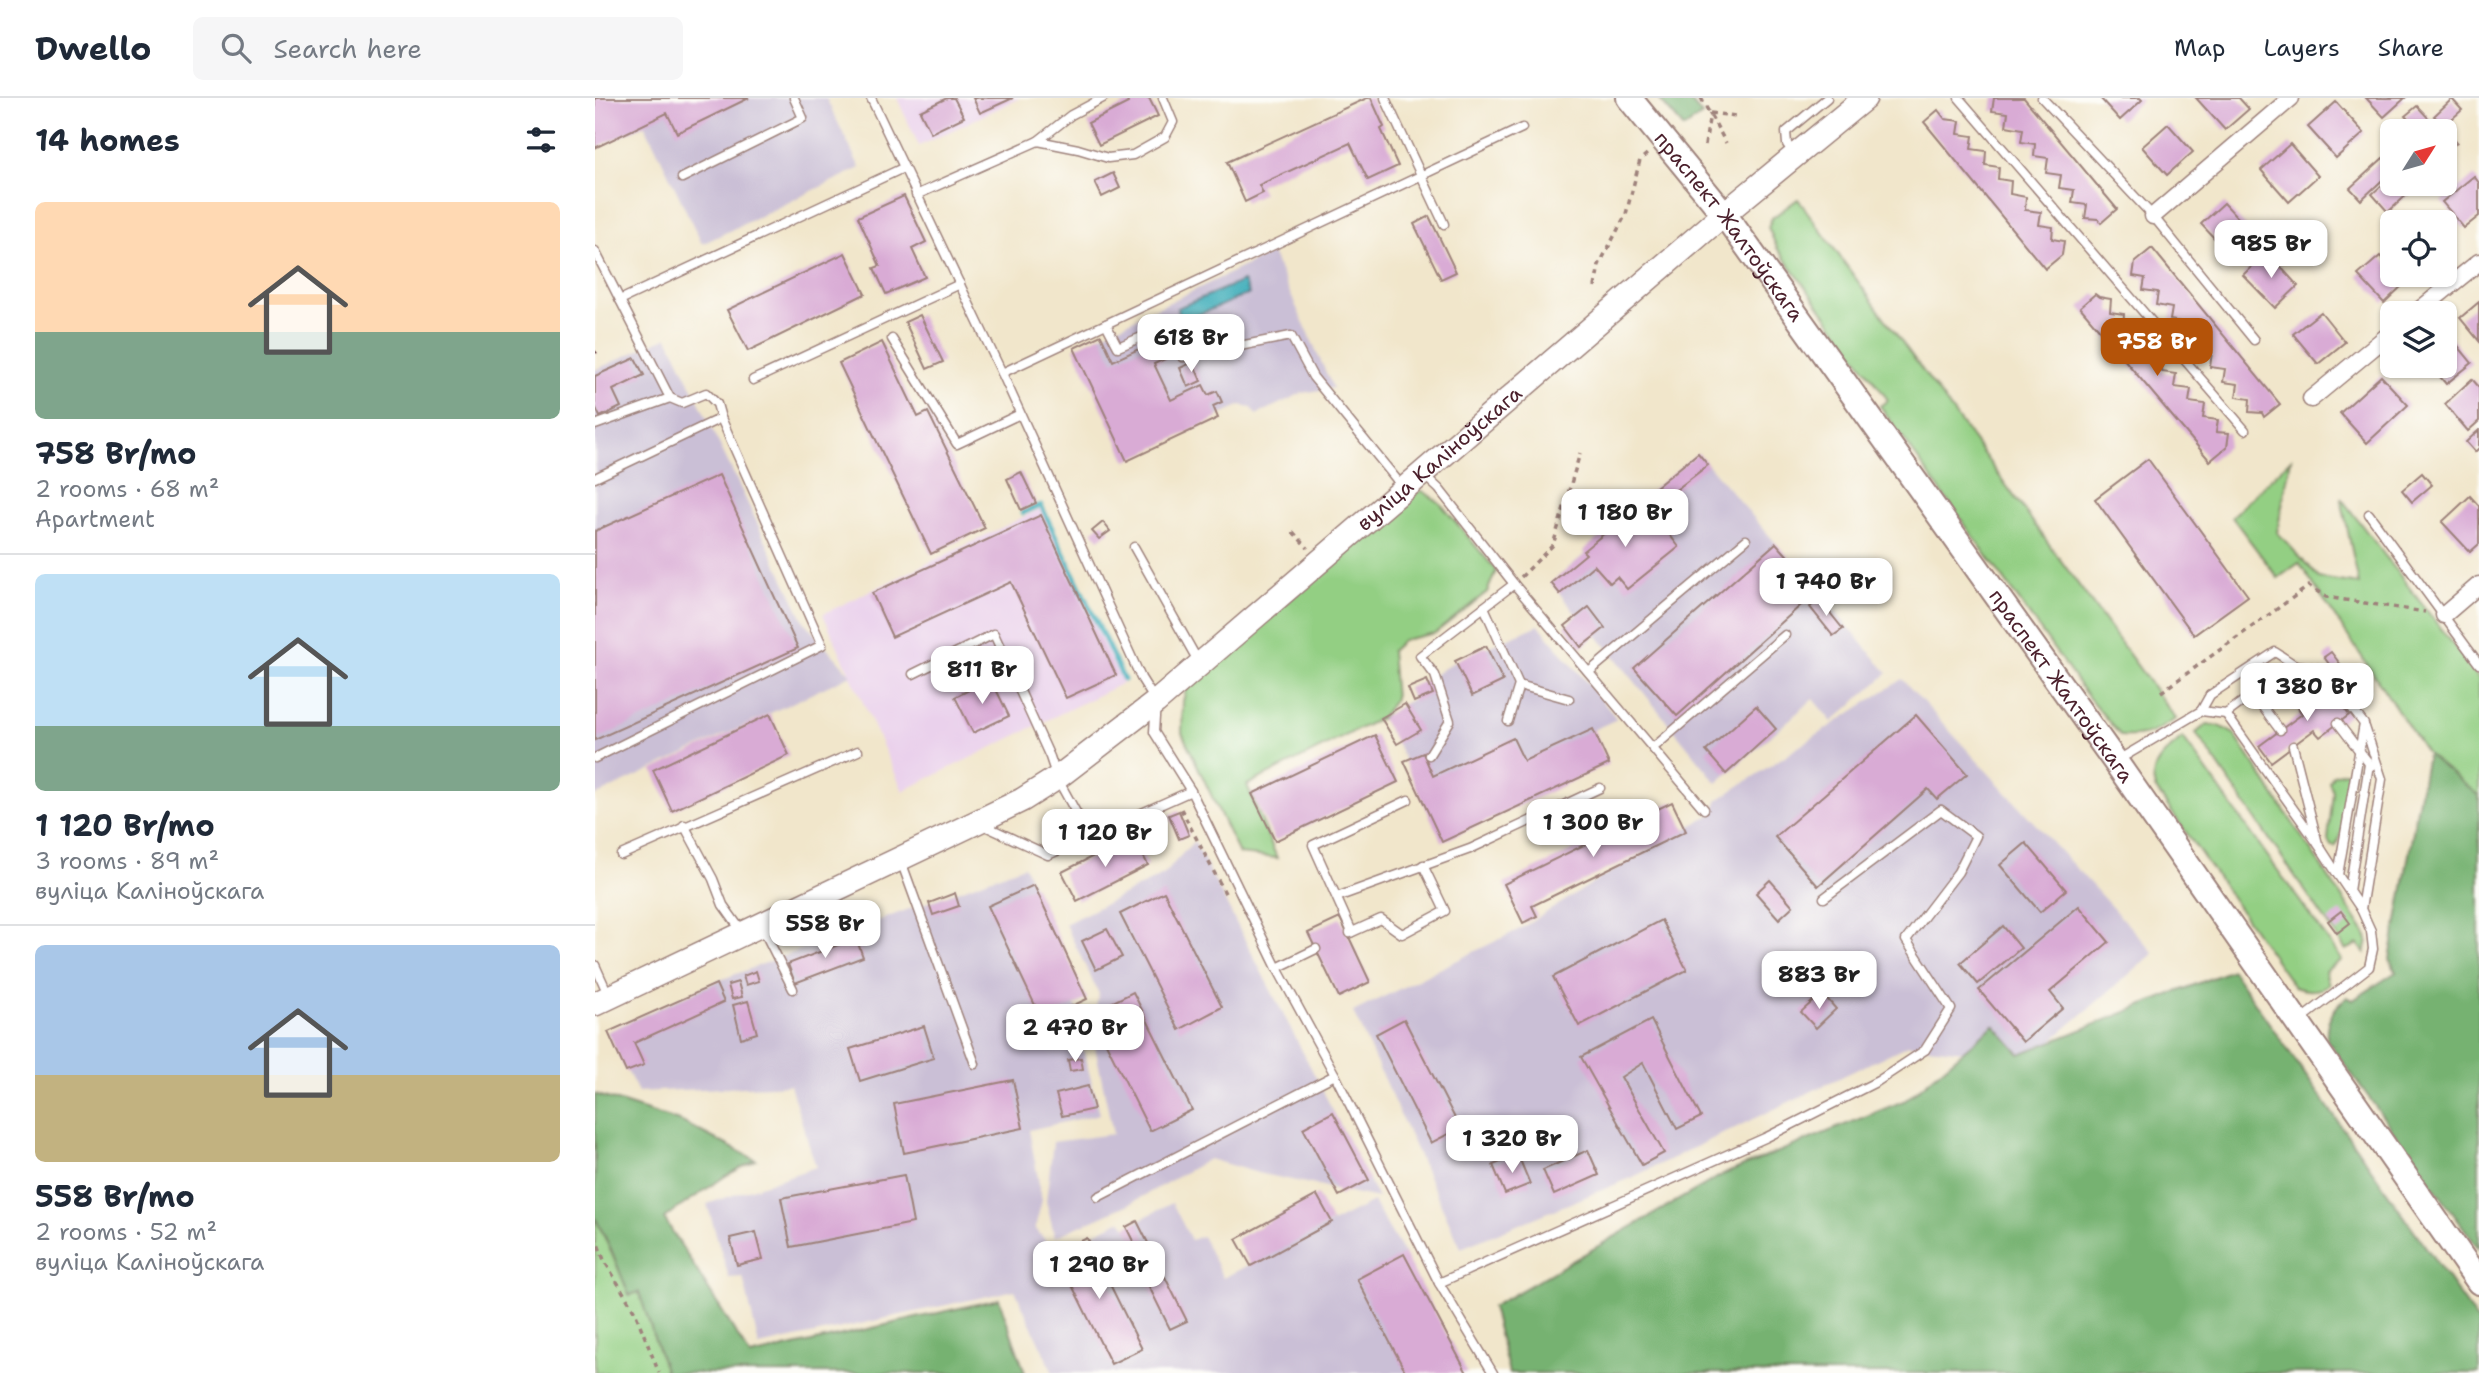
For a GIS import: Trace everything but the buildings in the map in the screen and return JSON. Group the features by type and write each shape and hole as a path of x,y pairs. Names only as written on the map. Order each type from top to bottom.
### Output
{"main road":[{"name":"праспект Жалтоўскага","path":"1629,98 1724,214 2115,761 2479,1282"}],"street":[{"name":"вуліца Каліноўскага","path":"602,1001 1022,800 1057,778 1156,702 1724,214 1865,98"},
{"path":"2153,216 2291,98"},
{"path":"2431,301 2479,262"},
{"path":"2311,399 2380,342"},
{"path":"2444,615 2479,585"}],"lane":[{"path":"682,178 803,118 794,98"},
{"path":"871,98 1002,373 1141,678 1156,702 1154,732 1191,790 1277,968 1335,1075 1440,1283 1493,1373"},
{"path":"916,195 1038,141 1071,115 1103,98"},
{"path":"1038,141 1108,158 1133,155 1165,137 1173,122 1163,98"},
{"path":"1385,98 1444,224"},
{"path":"1796,156 1787,144 1786,132 1828,98"},
{"path":"1959,98 2245,430"},
{"path":"2042,98 2153,216 2254,340"},
{"path":"1002,373 1522,128"},
{"path":"619,300 903,168"},
{"path":"595,251 670,398 682,403 706,393 717,404 822,645 595,758"},
{"path":"753,380 960,284"},
{"path":"1106,324 1118,346 1156,331 1183,357 1291,336 1313,377 1404,488"},
{"path":"892,339 957,444 1020,414"},
{"path":"595,425 670,398"},
{"path":"595,478 721,418"},
{"path":"1422,473 1439,489 1514,584 1704,809"},
{"path":"2369,514 2479,664"},
{"path":"1589,672 1746,540"},
{"path":"1134,547 1200,664"},
{"path":"1429,755 1450,721 1435,675 1420,656 1514,584"},
{"path":"1484,607 1519,685 1508,721"},
{"path":"913,674 994,634 1057,778 1089,836"},
{"path":"1653,748 1785,635"},
{"path":"2115,761 2201,711 2210,695 2275,652 2295,665 2317,694"},
{"path":"2201,711 2226,714 2295,665 2322,669 2364,724 2382,779 2361,909"},
{"path":"1519,685 1569,699"},
{"path":"2253,694 2280,730"},
{"path":"2226,714 2318,844 2361,909 2371,930 2373,949 2368,967 2297,1023"},
{"path":"2338,723 2358,753 2382,779"},
{"path":"2338,875 2364,724"},
{"path":"2293,746 2318,844"},
{"path":"621,855 684,825 858,751"},
{"path":"2349,891 2369,764"},
{"path":"1337,898 1470,849 1600,788"},
{"path":"977,822 1048,855 1191,790"},
{"path":"1408,800 1313,845 1350,933 1381,919 1402,934 1444,911 1423,865"},
{"path":"1440,1283 1767,1137 1878,1081 1925,1050 1951,1009 1906,940 1958,872 1976,836 1941,810 1824,898"},
{"path":"684,825 713,879 723,905 752,929 793,989"},
{"path":"899,858 975,1064"},
{"path":"1277,968 1316,949"},
{"path":"595,965 602,1001"},
{"path":"1098,1197 1335,1075"}],"path":[{"path":"1701,98 1726,143"},
{"path":"1710,113 1736,116"},
{"path":"1705,145 1710,113"},
{"path":"1595,287 1599,265 1626,214 1640,160 1655,146"},
{"path":"1514,584 1553,545 1580,453"},
{"path":"2161,692 2309,586 2326,597 2444,615"},
{"path":"595,1236 604,1260 635,1312 659,1373"}],"shaded area":[{"path":"595,98 826,98 860,168 702,244 645,125 595,148"},
{"path":"897,98 1020,98 919,146"},
{"path":"1272,253 1333,388 1302,393 1256,415 1252,408 1241,405 1127,461 1074,348"},
{"path":"668,337 805,623 851,675 595,796 595,370"},
{"path":"1698,453 1888,673 1832,722 1813,699 1717,783 1597,635 1581,647 1565,626 1577,615 1551,583 1585,554 1583,551"},
{"path":"1040,509 1123,683 903,791 823,614"},
{"path":"1539,625 1617,719 1426,807 1397,744 1381,718 1412,699 1408,688 1427,680 1455,661"},
{"path":"1902,679 2154,953 2031,1058 1908,1045 1631,1178 1461,1248 1353,1012 1520,929 1601,878 1712,814 1718,800"},
{"path":"1194,841 1378,1198 1258,1173 1209,1159 1129,1204 1055,1237 1046,1201 1053,1142 1113,1134 1091,1027 1099,994 1065,924 1163,875"},
{"path":"1024,866 1087,999 1075,1005 1081,1020 1078,1030 1100,1114 1029,1130 1042,1200 1035,1228 1056,1253 1121,1220 1126,1227 1172,1203 1191,1240 1202,1236 1223,1278 1373,1202 1404,1254 1467,1373 1053,1373 1015,1290 759,1346 743,1277 729,1278 707,1204 816,1167 790,1085 638,1092 607,1032 715,982"}],"green space":[{"path":"1658,98 1688,98 1702,115 1684,128"},
{"path":"1798,199 2176,719 2150,733 2121,736 2088,697 1880,406 1888,400 1777,248 1768,227 1772,218"},
{"path":"2291,459 2277,532 2319,578 2359,584 2341,498 2479,679 2479,796 2427,754 2299,563 2278,578 2232,517"},
{"path":"1423,491 1440,503 1496,571 1487,592 1435,633 1403,640 1391,651 1395,699 1381,718 1247,785 1277,858 1239,854 1182,733 1186,690 1410,494"},
{"path":"2206,725 2220,726 2234,734 2366,934 2368,940 2365,953 2358,944 2346,950 2196,733"},
{"path":"2183,738 2342,960 2325,971 2329,985 2312,990 2294,987 2155,788 2153,780 2156,766 2165,753"},
{"path":"2427,754 2479,796 2479,1249 2327,1040 2328,1021 2347,997 2353,1000 2396,972 2390,959"},
{"path":"2350,773 2346,812 2342,832 2335,847 2330,845 2328,840 2333,792 2329,782 2333,775"},
{"path":"2232,970 2479,1323 2479,1373 1509,1373 1492,1307 1722,1175 1906,1100 1994,1025 2020,1054"},
{"path":"595,1094 682,1122 756,1160 727,1175 664,1218 750,1356 999,1299 1025,1373 666,1373 639,1292 629,1295 595,1217"},
{"path":"595,1216 630,1295 639,1292 666,1373 595,1373"}],"water":[{"path":"1243,281 1249,294 1183,321 1177,308"}],"waterway":[{"path":"1023,513 1041,505 1124,680"}]}
